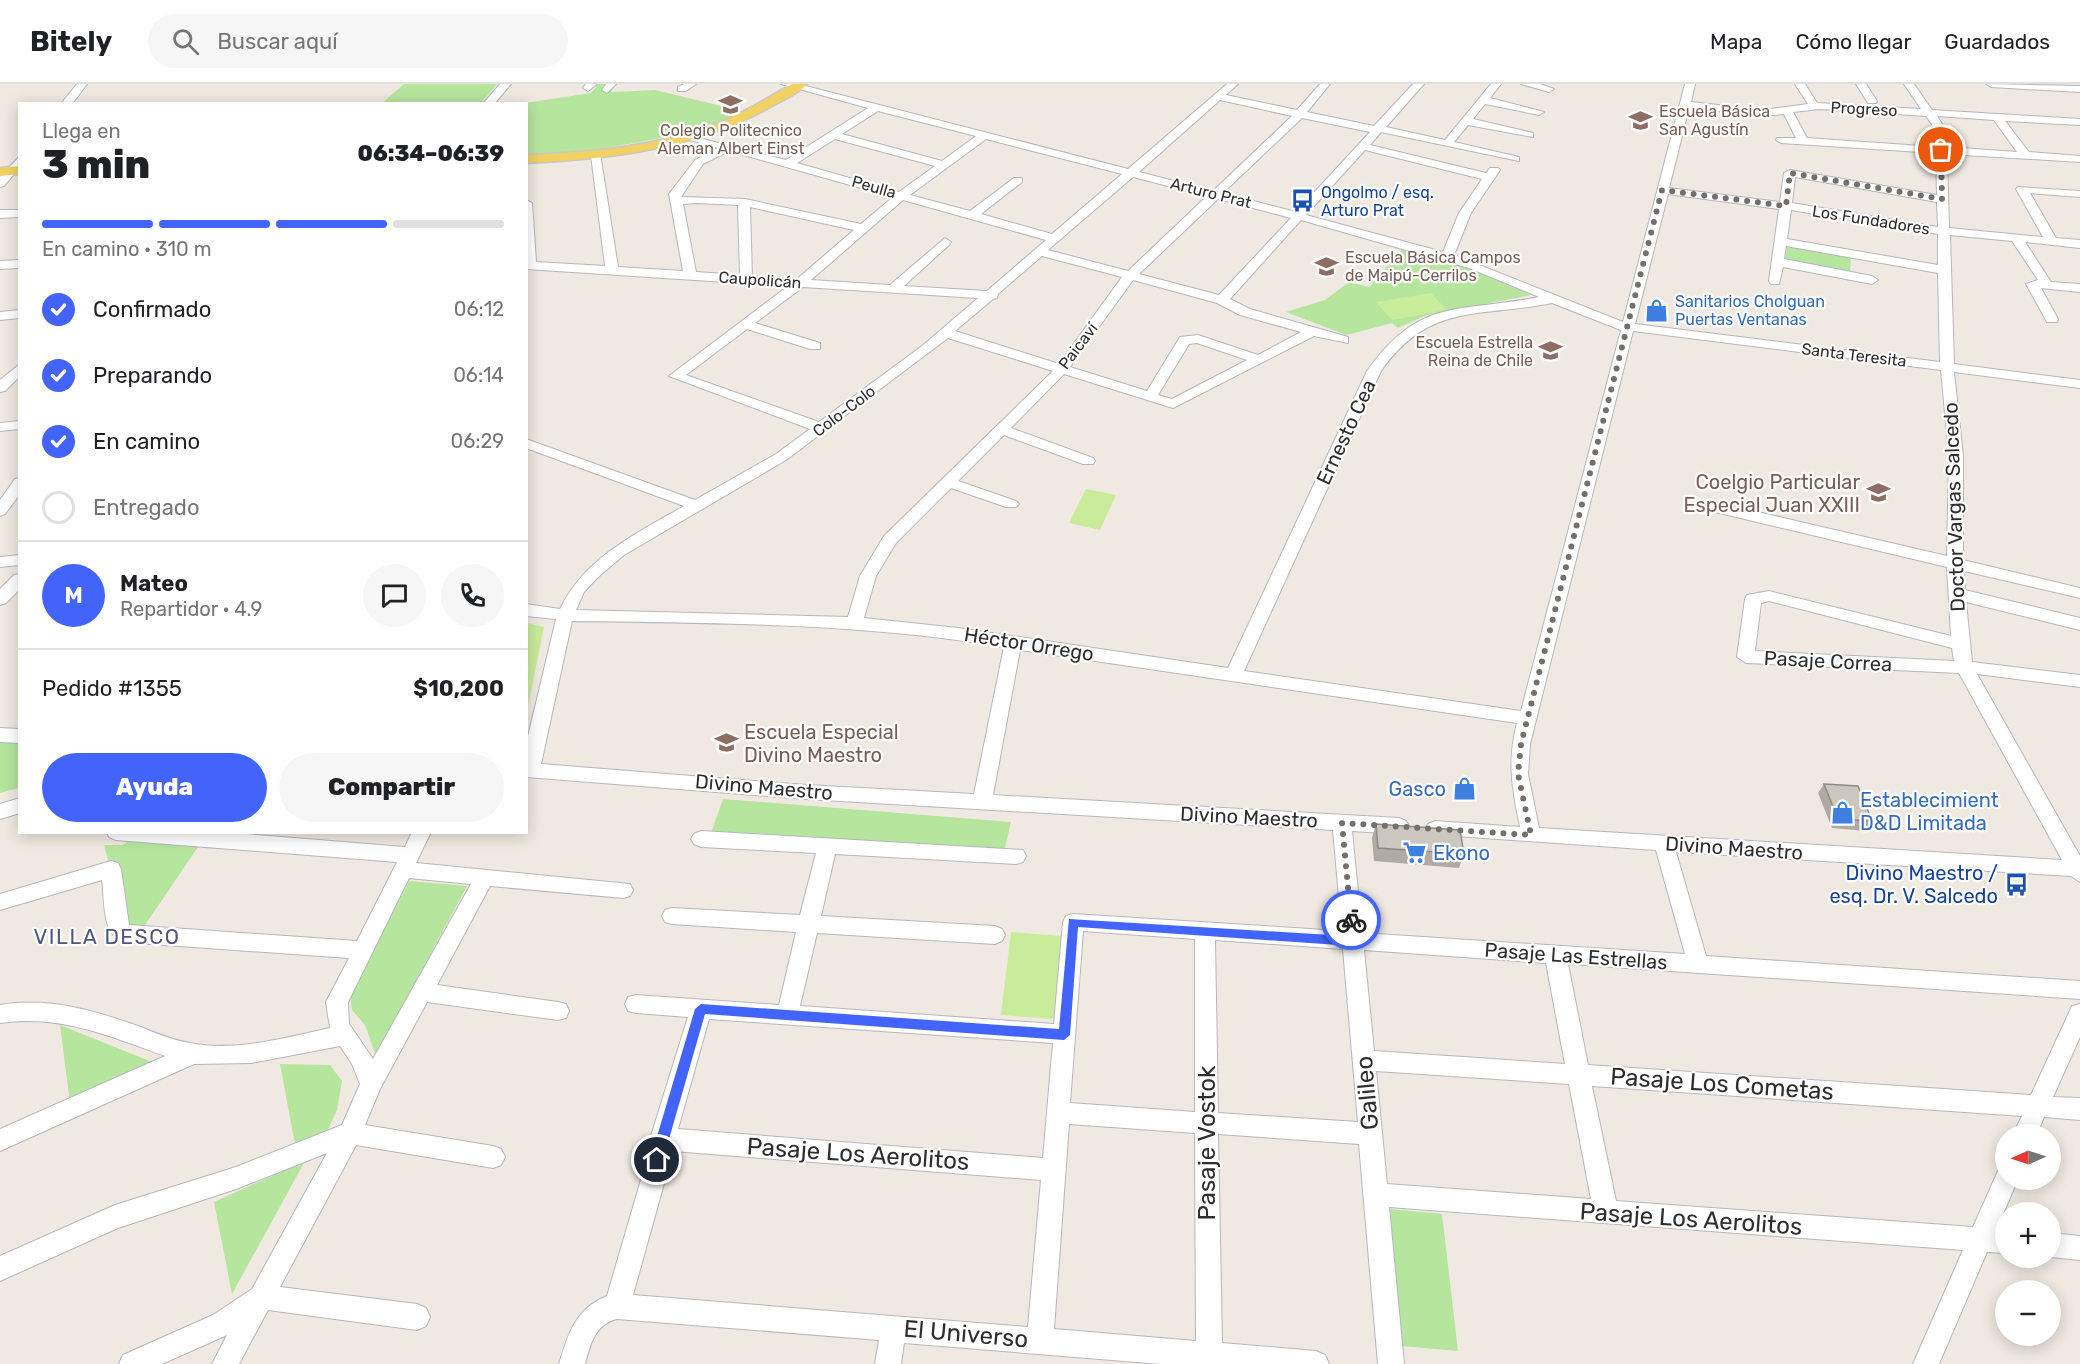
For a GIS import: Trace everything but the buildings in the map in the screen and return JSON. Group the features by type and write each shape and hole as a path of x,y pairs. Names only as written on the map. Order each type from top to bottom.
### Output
{"main road":[{"path":"528,159 596,155 644,148 692,137 735,120 794,85"}],"street":[{"path":"68,102 82,84"},
{"path":"490,102 506,84"},
{"name":"Colo-Colo","path":"529,770 566,615 577,590 604,562 630,543 781,457 948,333 1233,84"},
{"name":"Paicaví","path":"855,622 867,576 881,552 900,528 1003,430 1062,369 1129,277 1300,114 1325,84"},
{"path":"1222,300 1419,84"},
{"path":"1447,144 1497,84"},
{"path":"1526,84 1548,88"},
{"path":"1531,835 1518,766 1527,718 1690,84"},
{"path":"1800,84 1814,106"},
{"path":"1861,84 1872,101"},
{"name":"Doctor Vargas Salcedo","path":"1910,84 1941,130 1947,367 1956,456 1955,562 1960,644 1965,669 2079,871"},
{"path":"1991,84 2080,89"},
{"name":"Arturo Prat","path":"794,85 1447,256 1601,320 1627,327"},
{"path":"1219,97 1515,159"},
{"path":"1483,100 1539,112"},
{"name":"Progreso","path":"1685,104 1763,113 1814,106 2080,122"},
{"path":"789,164 877,107"},
{"path":"1787,110 1804,142"},
{"path":"1997,117 2026,156"},
{"path":"1466,121 1528,135"},
{"path":"833,135 943,165"},
{"path":"821,428 676,376 801,282 902,195 985,135"},
{"name":"Peulla","path":"692,137 1056,239"},
{"path":"1781,140 2080,159"},
{"path":"1362,146 1491,173 1466,213 1447,256"},
{"path":"690,275 675,194 694,168 728,147"},
{"path":"596,155 612,270"},
{"path":"0,184 12,168"},
{"path":"1775,281 1790,173 1942,199"},
{"path":"973,215 1018,180"},
{"path":"2052,242 2022,189 2080,194"},
{"name":"Los Fundadores","path":"1662,190 1786,206 1942,231 2080,244"},
{"path":"675,201 706,198 744,203 862,228"},
{"path":"744,203 746,279"},
{"path":"0,214 18,213"},
{"path":"2017,238 2047,285"},
{"path":"894,288 945,242"},
{"path":"1781,242 1944,270"},
{"path":"1041,252 1222,300 1239,310 1343,340"},
{"path":"1852,276 1853,254"},
{"path":"1778,262 1872,280"},
{"path":"0,266 18,264"},
{"name":"Caupolicán","path":"528,265 993,295"},
{"path":"2052,319 2032,284 2080,288"},
{"name":"Ernesto Cea","path":"1233,675 1374,371 1399,337 1412,327 1433,318 1551,299"},
{"path":"0,316 18,314"},
{"path":"746,324 815,346"},
{"name":"Santa Teresita","path":"1627,327 2080,384"},
{"path":"948,333 1173,404 1312,332"},
{"path":"1150,397 1185,340 1198,339 1260,360"},
{"path":"0,368 18,367"},
{"path":"0,388 18,369"},
{"path":"0,427 18,425"},
{"path":"1003,430 1088,461"},
{"path":"528,443 697,506"},
{"path":"948,482 1011,504"},
{"path":"0,511 13,488"},
{"path":"1715,507 2080,593"},
{"path":"0,562 18,560"},
{"path":"0,599 18,581"},
{"path":"1957,594 2080,624"},
{"name":"Pasaje Correa","path":"1960,644 1769,596 1758,596 1753,599 1746,657 1965,669"},
{"name":"Héctor Orrego","path":"528,610 566,615 855,622 933,628 1012,643 1527,718"},
{"path":"982,801 1012,643"},
{"path":"1965,669 1995,669 2080,681"},
{"name":"Divino Maestro","path":"529,770 806,792 1342,823 2079,871"},
{"path":"0,812 18,806"},
{"name":"Galileo","path":"1342,823 1391,1364"},
{"path":"135,834 407,862 484,879 623,890"},
{"path":"371,1084 358,1053 344,1035 335,1017 337,1002 421,834"},
{"path":"700,839 1016,856"},
{"path":"1664,843 1698,964"},
{"path":"787,1015 827,846"},
{"path":"0,902 111,869 118,926 123,933 363,951"},
{"path":"225,1364 355,1123 371,1084 484,879"},
{"path":"672,916 995,935"},
{"name":"Pasaje Las Estrellas","path":"1064,1035 1073,922 2080,990"},
{"name":"Pasaje Vostok","path":"1205,931 1209,1355"},
{"path":"1555,954 1606,1213"},
{"path":"423,992 558,1011"},
{"path":"636,1004 1064,1035 1040,1341"},
{"path":"572,1364 585,1324 597,1312 616,1306 701,1009"},
{"path":"0,1014 28,1010 66,1012 194,1054 228,1055 344,1035"},
{"path":"2029,1124 2080,1013"},
{"path":"0,1140 194,1054"},
{"name":"Pasaje Los Cometas","path":"1364,1060 2080,1109"},
{"path":"1058,1113 1370,1134"},
{"path":"0,1269 115,1217 236,1178 355,1123 493,1157"},
{"name":"Pasaje Los Aerolitos","path":"662,1139 1054,1170"},
{"path":"1926,1364 2001,1190"},
{"name":"Pasaje Los Aerolitos","path":"1376,1195 1995,1241"},
{"path":"2061,1246 2080,1248"},
{"path":"132,1364 222,1324 262,1297 417,1317"},
{"name":"El Universo","path":"616,1306 1040,1341 1143,1357 1209,1355 1316,1364"},
{"path":"888,1364 894,1328"}],"green space":[{"path":"404,84 497,84 482,102 383,102"},
{"path":"598,84 615,84 611,92 655,90 746,112 665,137 611,147 528,154 528,103 591,93"},
{"path":"1787,245 1851,256 1850,274 1785,261"},
{"path":"1402,249 1460,265 1531,295 1427,315 1398,328 1392,323 1346,335 1286,312 1325,300 1349,282 1369,287"},
{"path":"1431,293 1447,310 1392,320 1376,302"},
{"path":"1086,489 1116,495 1100,530 1069,523"},
{"path":"528,623 544,627 528,706"},
{"path":"0,736 18,738 18,788 0,793"},
{"path":"723,799 1011,822 1004,852 710,836"},
{"path":"133,839 200,844 143,928 126,927 104,845 122,845"},
{"path":"409,881 467,886 376,1056 365,1025 352,1010 350,995"},
{"path":"1011,932 1062,936 1054,1019 1001,1015"},
{"path":"60,1025 157,1064 70,1103"},
{"path":"280,1064 330,1065 342,1081 337,1110 326,1134 295,1144"},
{"path":"305,1161 232,1294 214,1202"},
{"path":"1390,1209 1442,1214 1458,1351 1402,1346"}],"way so far":[{"path":"1351,920 1342,823 1531,835 1518,774 1518,757 1662,190 1786,206 1790,173 1942,199 1941,150"}],"place":[{"name":"Colegio Politecnico Aleman Albert Einst","path":"731,105"},
{"name":"Escuela Básica San Agustín","path":"1641,120"},
{"name":"Ongolmo / esq. Arturo Prat","path":"1303,201"},
{"name":"Escuela Básica Campos de Maipú-Cerrilos","path":"1327,266"},
{"name":"Sanitarios Cholguan Puertas Ventanas","path":"1657,310"},
{"name":"Escuela Estrella Reina de Chile","path":"1551,351"},
{"name":"Coelgio Particular Especial Juan XXIII","path":"1878,493"},
{"name":"Escuela Especial Divino Maestro","path":"726,743"},
{"name":"Gasco","path":"1464,789"},
{"name":"Establecimient D&D Limitada","path":"1842,812"},
{"name":"Ekono","path":"1415,853"},
{"name":"Divino Maestro / esq. Dr. V. Salcedo","path":"2016,884"}],"district":[{"name":"VILLA DESCO","path":"107,936"}],"route":[{"path":"657,1160 701,1009 1064,1035 1073,922 1353,941 1351,920"}]}
